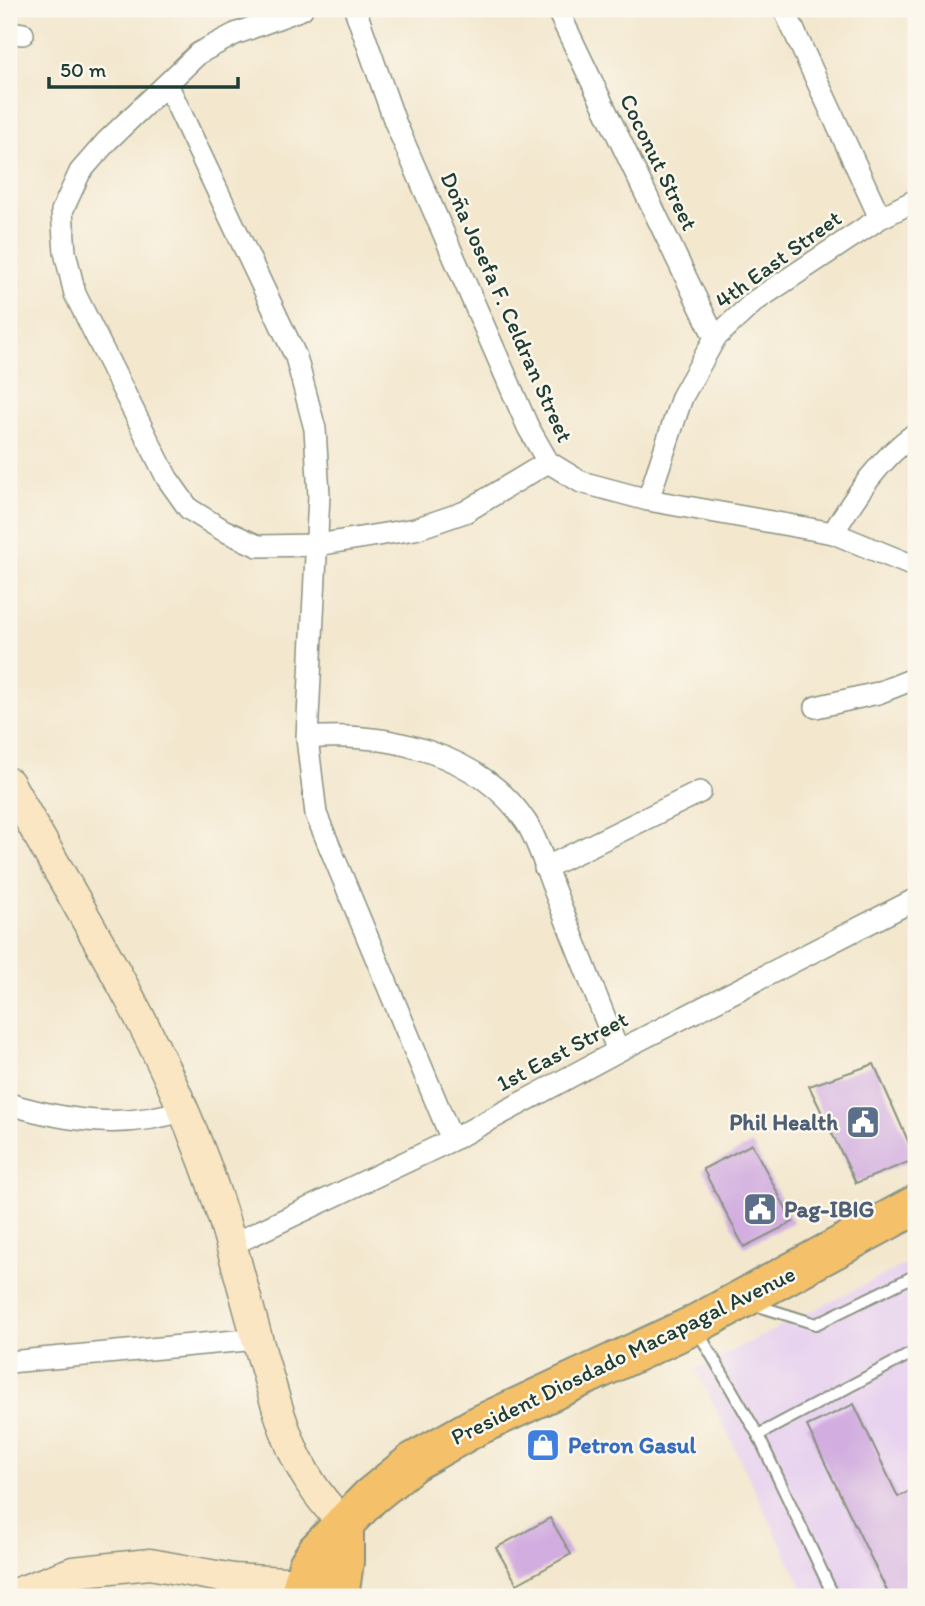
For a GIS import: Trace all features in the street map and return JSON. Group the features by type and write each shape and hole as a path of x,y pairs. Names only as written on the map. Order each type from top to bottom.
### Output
{"highway":[{"name":"President Diosdado Macapagal Avenue","path":"301,1590 317,1551 344,1523 390,1480 442,1445 694,1325 916,1205"},
{"path":"339,1597 344,1562 344,1523"}],"main road":[{"path":"9,783 134,1007 184,1110 231,1245 294,1457 321,1502 344,1523"},
{"path":"25,1593 74,1572 150,1564 301,1590"}],"street":[{"path":"302,9 235,34 199,53 107,141 80,172 62,211 65,252 75,294 167,478 189,509 223,530 258,546 317,545 415,529 465,512 548,462"},
{"name":"Doña Josefa F. Celdran Street","path":"355,9 395,122 528,427 548,462 582,482 648,500 833,533 916,567"},
{"name":"Coconut Street","path":"557,9 715,338"},
{"path":"784,9 880,218"},
{"path":"167,85 296,357 315,429 319,495 311,597 307,738 316,814 452,1140"},
{"name":"4th East Street","path":"648,500 681,397 715,338 755,301 880,218 916,200"},
{"path":"833,533 857,492 885,459 916,433"},
{"path":"816,707 878,693 916,678"},
{"path":"307,738 346,734 401,743 452,761 495,788 527,823 618,1051"},
{"path":"545,868 700,792"},
{"name":"1st East Street","path":"231,1245 452,1140 618,1051 916,899"},
{"path":"9,1104 98,1122 152,1121 184,1110"},
{"path":"9,1362 257,1339"}],"lane":[{"path":"739,1300 816,1324 916,1276"},
{"path":"694,1325 758,1435 834,1597"},
{"path":"758,1435 916,1351"}],"shaded area":[{"path":"916,1259 916,1597 807,1597 696,1369"}],"building":[{"name":"Phil Health","path":"874,1064 916,1159 856,1183 809,1086"},
{"path":"752,1144 793,1222 744,1247 703,1169"},
{"path":"854,1404 898,1497 916,1488 916,1597 890,1597 807,1426"},
{"path":"550,1518 571,1554 517,1584 496,1548"}],"place":[{"name":"Phil Health","path":"863,1122"},
{"name":"Pag-IBIG","path":"760,1209"},
{"name":"Petron Gasul","path":"543,1445"}]}
